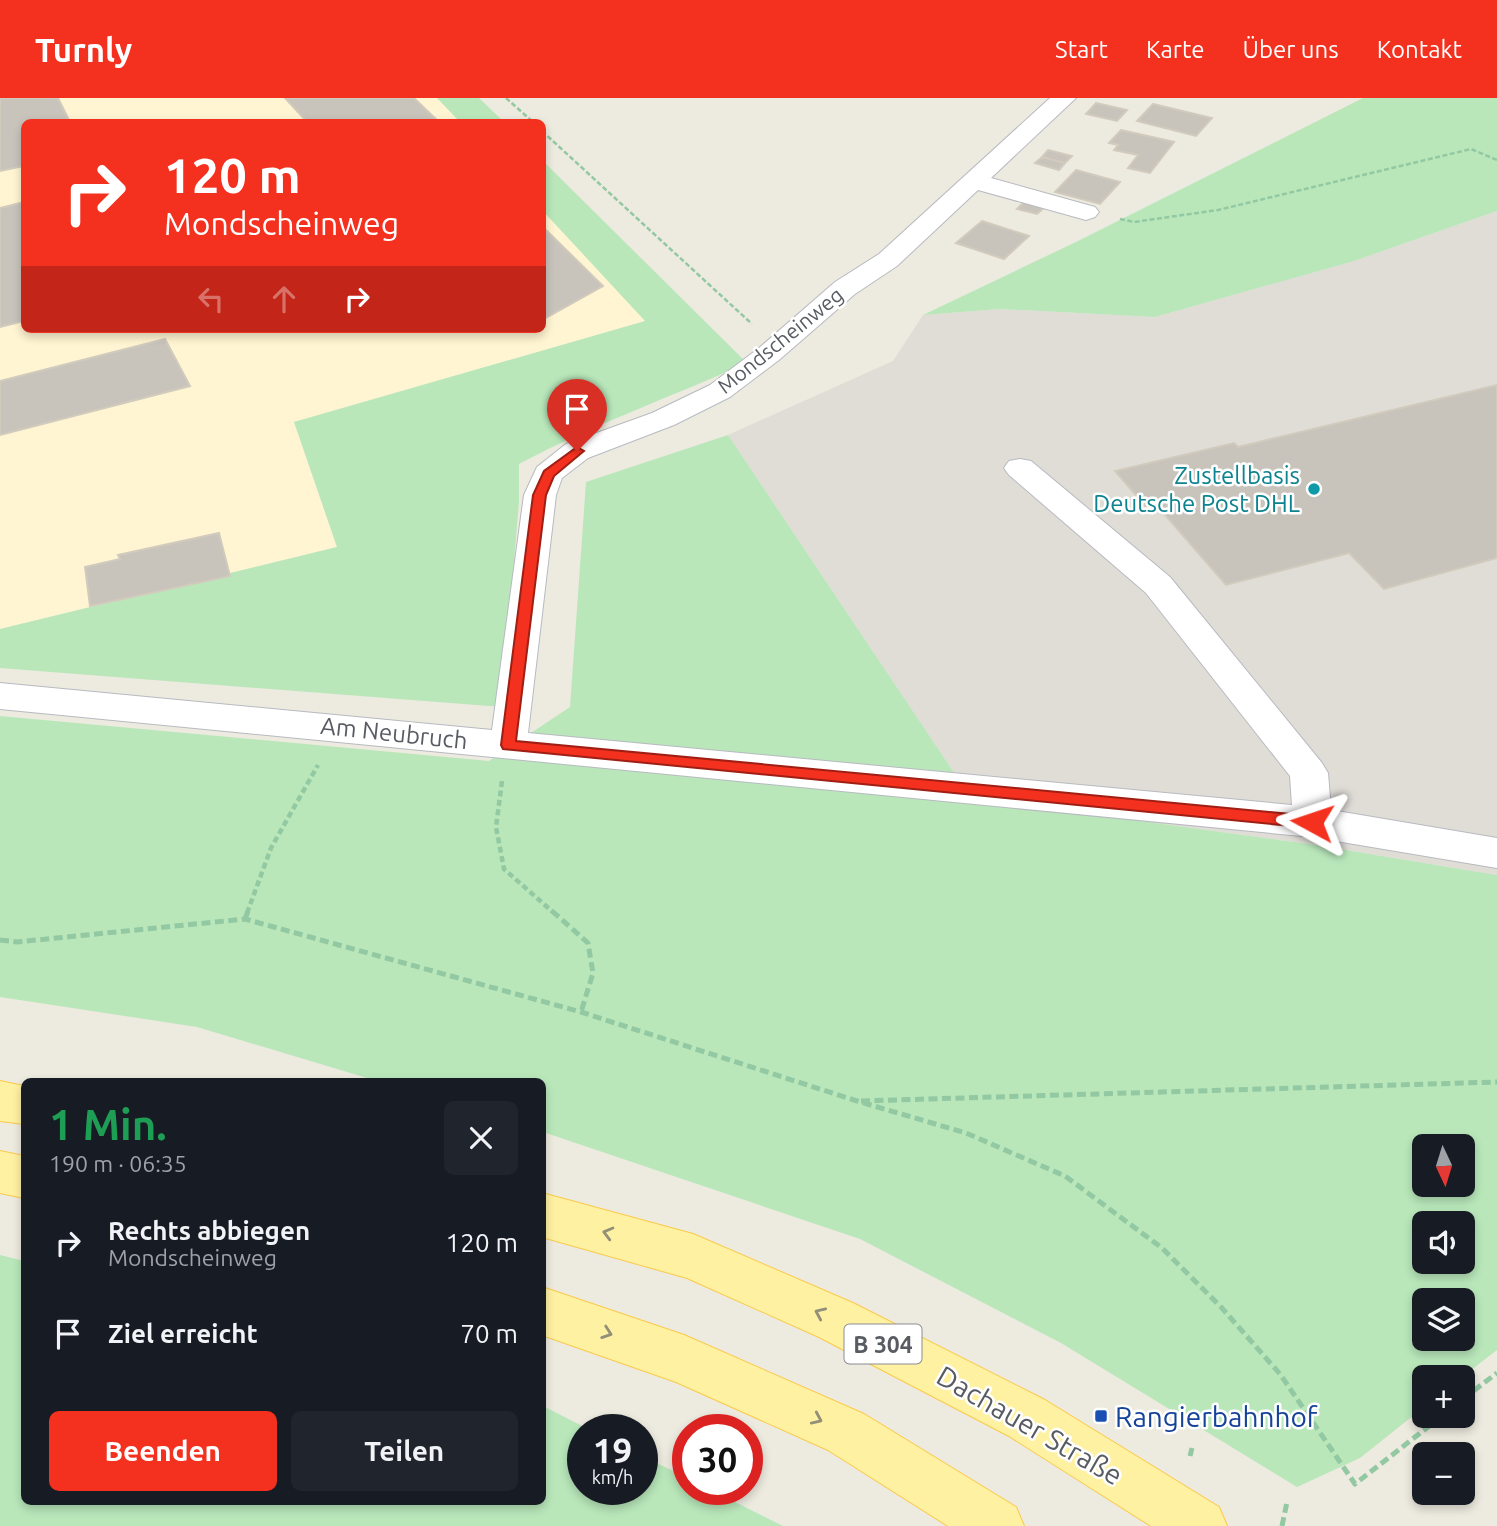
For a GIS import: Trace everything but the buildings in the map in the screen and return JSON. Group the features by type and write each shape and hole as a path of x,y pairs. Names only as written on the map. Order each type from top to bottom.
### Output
{"main road":[{"path":"0,1101 21,1104"},
{"path":"0,1172 21,1176"},
{"name":"Dachauer Straße","path":"546,1216 693,1257 836,1320 1027,1418 1200,1526"},
{"path":"546,1312 684,1360 846,1432 997,1526"}],"street":[{"name":"Mondscheinweg","path":"508,745 540,495 548,474 577,451 663,419 720,391 769,354 845,288 888,260 1064,98"},
{"path":"973,181 1086,212"},
{"path":"1020,468 1158,586 1309,773 1312,822"},
{"name":"Am Neubruch","path":"0,696 1312,822 1497,853"}],"path":[{"path":"506,98 530,119"},
{"path":"546,135 766,336 769,354"},
{"path":"1086,212 1134,222 1255,202 1471,149 1497,160"},
{"path":"246,919 271,848 339,727"},
{"path":"508,745 496,827 504,869 588,943 593,973 581,1012"},
{"path":"0,940 17,942 246,919 581,1012 857,1101 967,1133 1065,1176 1163,1248 1222,1307 1280,1374 1355,1484 1427,1428"},
{"path":"857,1101 1497,1082"},
{"path":"1475,1390 1497,1373"},
{"path":"1190,1456 1192,1448"},
{"path":"1282,1526 1287,1502"}],"shaded area":[{"path":"0,98 437,98 457,119 21,119 21,333 546,333 546,214 646,321 294,422 337,547 0,629"},
{"path":"1497,211 1497,875 1309,844 971,798 728,435 893,361 923,315 1000,309 1155,317 1357,260"}],"green space":[{"path":"437,98 479,98 501,119 457,119"},
{"path":"1363,98 1497,98 1497,211 1354,261 1155,317 1000,309 923,315 1078,241"},
{"path":"546,164 747,363 603,424 519,464 519,501 502,707 0,668 0,629 337,547 294,422 645,321 546,214"},
{"path":"728,435 971,798 1309,844 1497,875 1497,1350 1475,1367 1412,1365 1412,1417 1360,1458 1297,1487 1061,1343 860,1239 546,1133 546,1078 367,1078 197,1027 0,997 0,716 489,761 570,707 586,482"},
{"path":"0,1255 21,1260 21,1505 546,1505 546,1408 567,1418 567,1505 658,1505 658,1464 672,1470 672,1505 741,1505 783,1526 0,1526"}],"place":[{"name":"Zustellbasis Deutsche Post DHL","path":"1314,489"},
{"name":"Rangierbahnhof","path":"1101,1416"}],"route":[{"path":"577,451 548,474 540,495 508,745 1312,822"}]}
